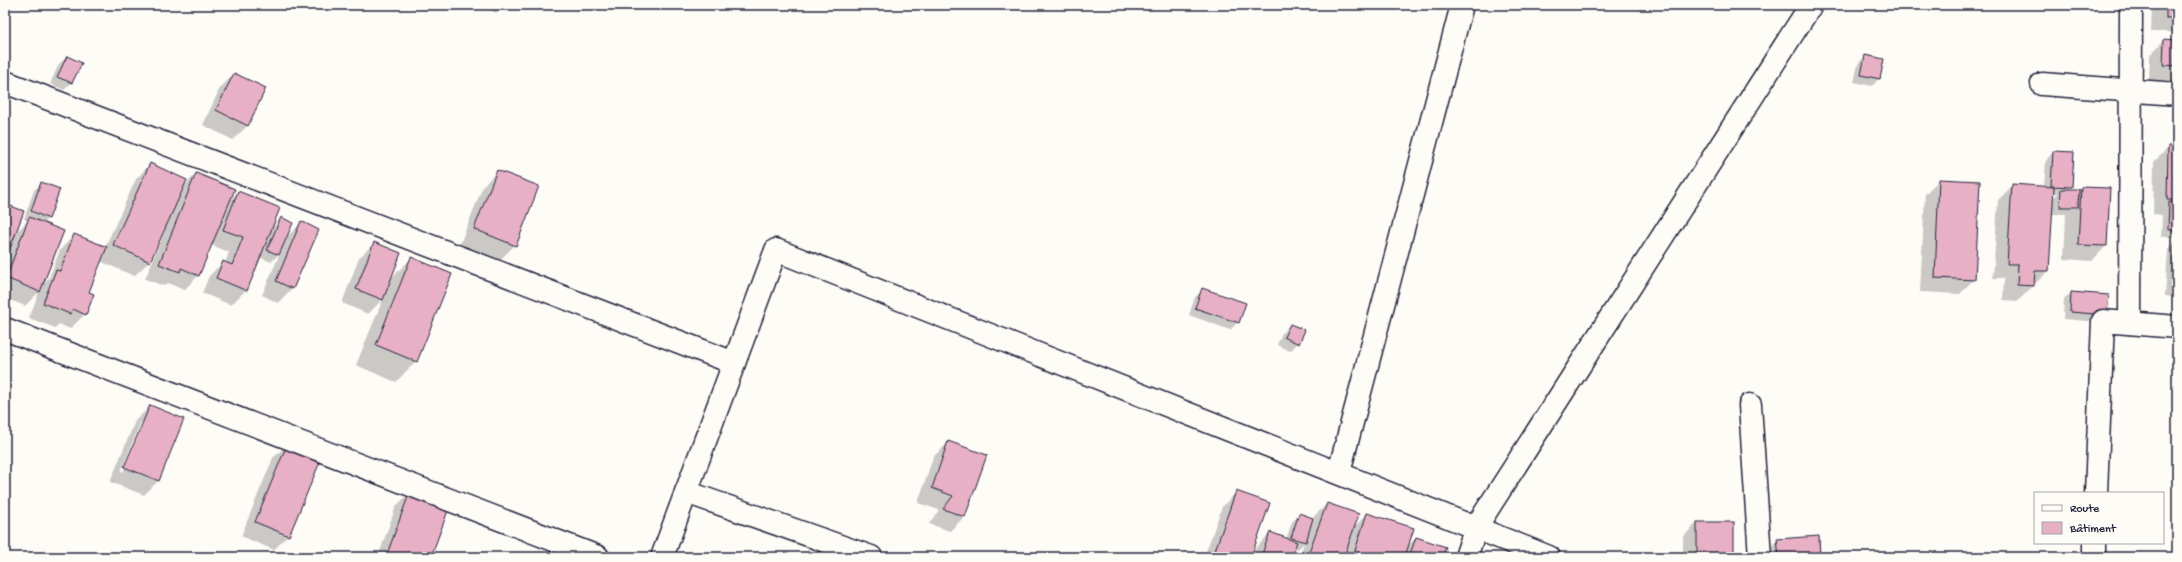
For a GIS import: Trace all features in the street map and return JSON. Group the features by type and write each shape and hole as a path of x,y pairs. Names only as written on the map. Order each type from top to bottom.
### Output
{"street":[{"path":"1339,472 1462,5"},
{"path":"1466,557 1476,528 1811,5"},
{"path":"2130,323 2132,5"},
{"path":"5,82 734,362"},
{"path":"2042,84 2177,94"},
{"path":"662,557 776,250 1339,472 1549,557"},
{"path":"2096,492 2103,321 2177,327"},
{"path":"5,329 598,557"},
{"path":"1750,405 1760,557"},
{"path":"686,492 871,557"},
{"path":"2094,544 2094,557"}],"building":[{"path":"2166,5 2177,5 2177,18 2166,18"},
{"path":"2164,39 2177,40 2177,66 2163,65"},
{"path":"1865,55 1884,59 1880,79 1861,75"},
{"path":"67,56 82,63 72,83 57,77"},
{"path":"234,73 266,88 248,126 216,110"},
{"path":"2168,146 2177,146 2177,200 2167,200"},
{"path":"2053,151 2074,152 2072,187 2051,186"},
{"path":"150,163 187,180 150,262 113,245"},
{"path":"497,170 539,186 516,246 474,229"},
{"path":"196,173 235,189 199,276 181,268 180,272 159,264"},
{"path":"1939,179 1980,181 1975,280 1935,278"},
{"path":"41,182 60,189 49,219 31,211"},
{"path":"2012,184 2054,187 2049,271 2035,271 2034,286 2017,285 2018,264 2007,264"},
{"path":"2081,187 2110,188 2107,246 2078,245"},
{"path":"2061,189 2079,189 2078,207 2060,207"},
{"path":"238,191 280,208 247,291 216,278 223,261 232,265 243,237 223,230"},
{"path":"2169,202 2177,202 2177,230 2168,230"},
{"path":"5,204 24,211 5,262"},
{"path":"29,217 64,231 40,292 6,278"},
{"path":"281,217 293,223 279,255 267,250"},
{"path":"301,221 319,230 293,289 276,281"},
{"path":"74,234 107,247 89,292 94,294 86,315 73,309 70,314 43,303 56,270 60,271"},
{"path":"2175,241 2177,241 2177,290 2172,289"},
{"path":"374,242 401,253 383,300 356,289"},
{"path":"411,257 452,274 417,362 376,345"},
{"path":"1202,288 1246,303 1239,323 1195,308"},
{"path":"2071,292 2109,295 2107,315 2070,312"},
{"path":"1290,324 1305,330 1299,344 1284,337"},
{"path":"150,405 184,419 159,481 124,467"},
{"path":"948,441 987,455 965,517 943,509 953,496 932,488"},
{"path":"288,442 322,457 289,536 255,522"},
{"path":"410,491 450,505 431,557 386,557"},
{"path":"1236,491 1270,503 1251,557 1215,557 1213,556"},
{"path":"1327,503 1359,514 1344,557 1307,557"},
{"path":"1299,513 1313,518 1306,542 1291,538"},
{"path":"1367,513 1414,528 1405,557 1353,557"},
{"path":"1697,522 1734,522 1734,557 1697,557"},
{"path":"1270,532 1297,542 1291,557 1261,557"},
{"path":"1819,536 1820,557 1779,557 1777,539"},
{"path":"1416,537 1446,547 1442,557 1419,557 1410,554"}]}
